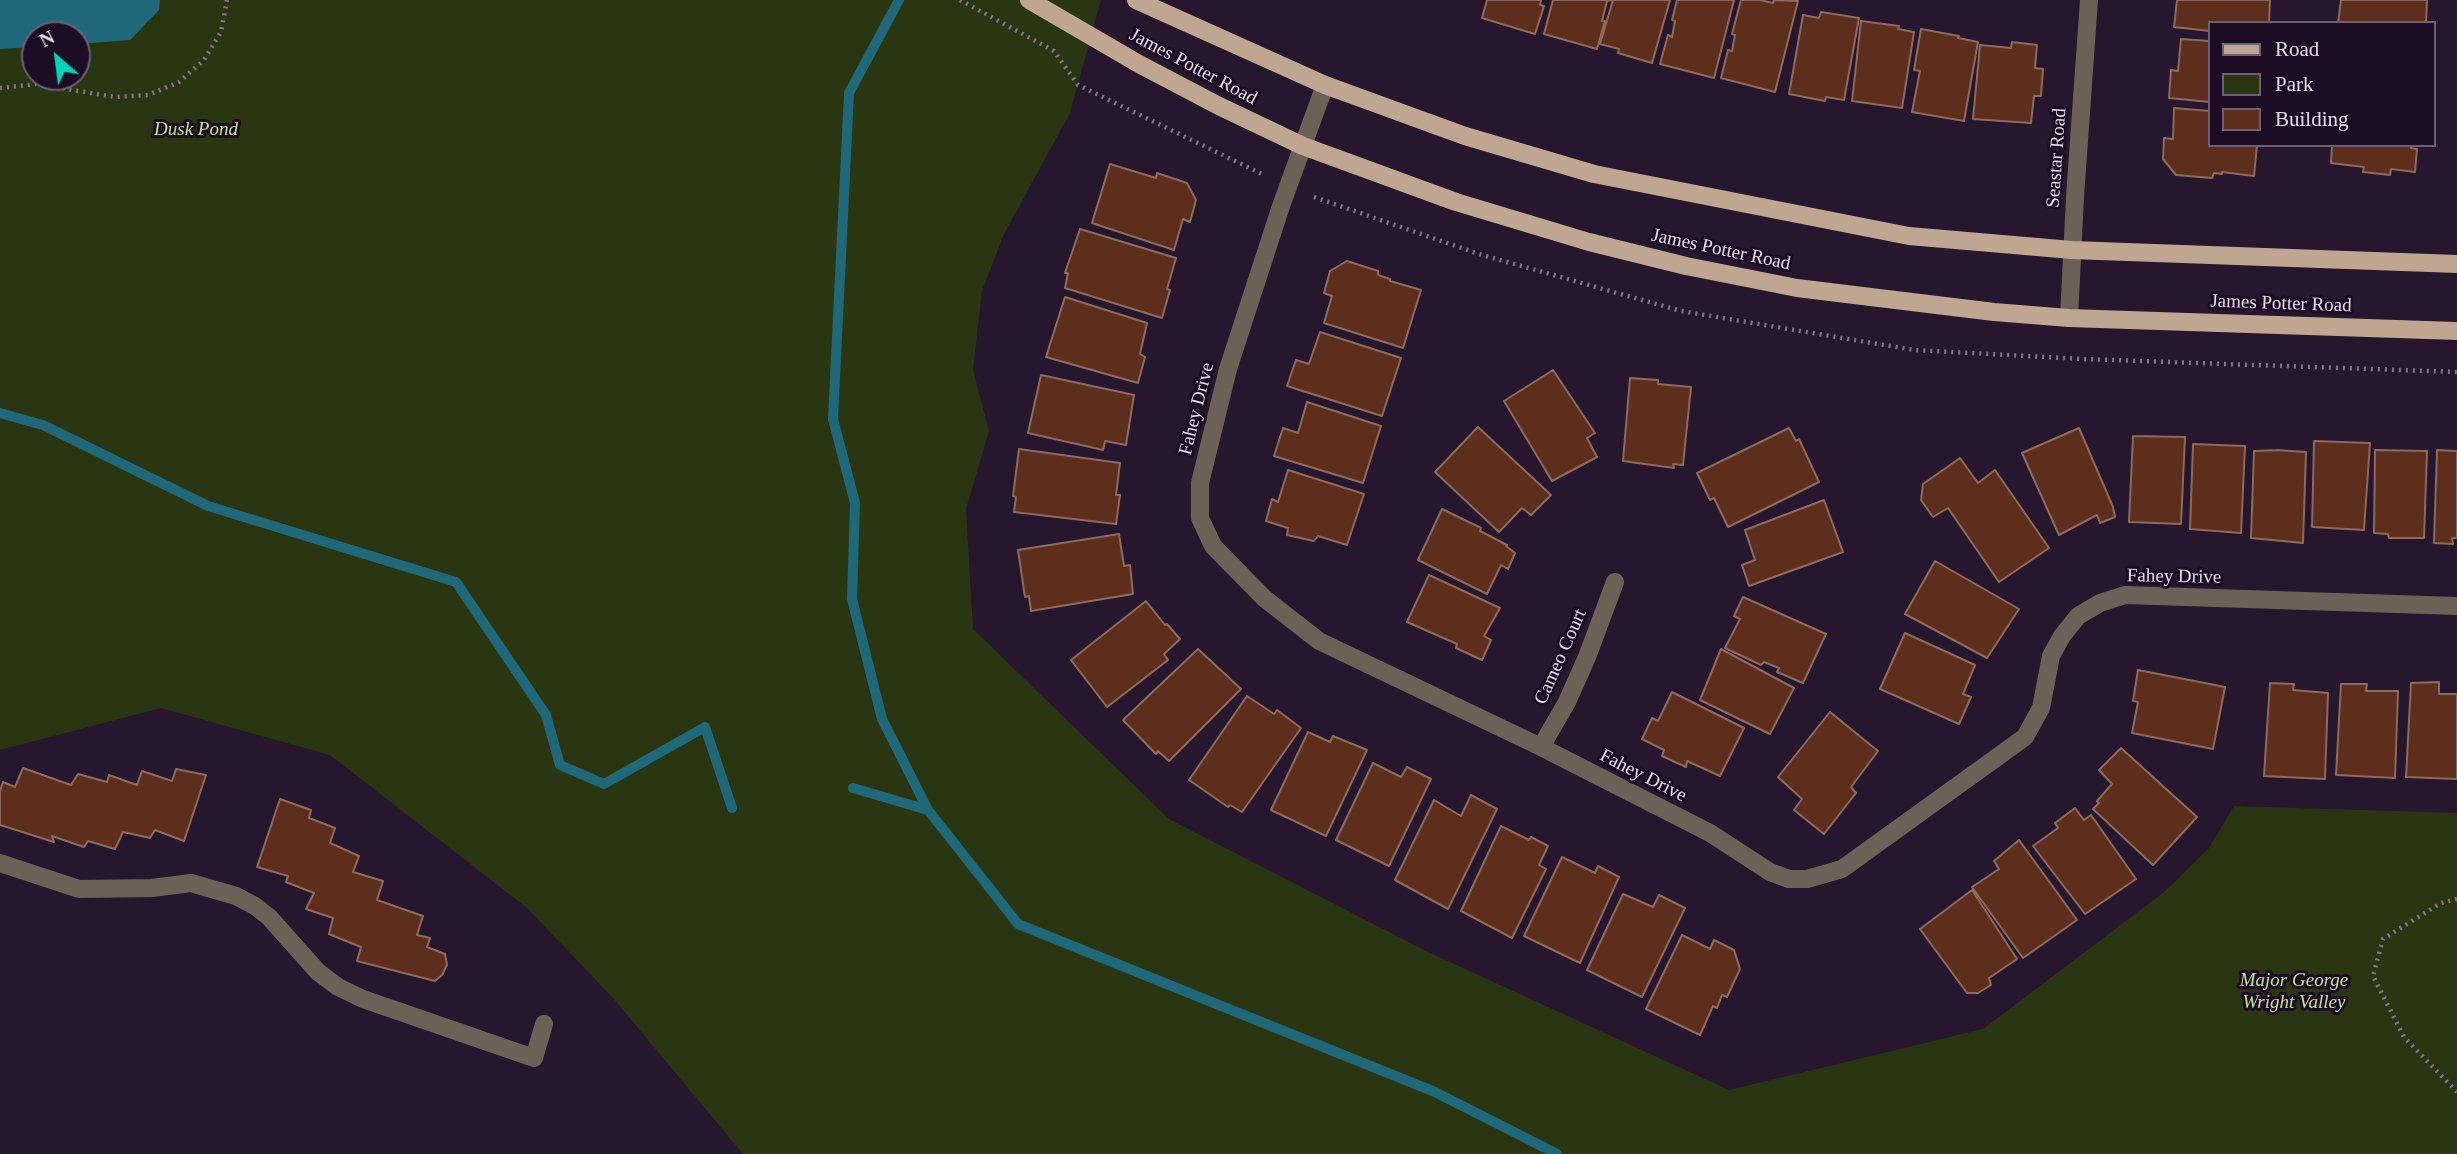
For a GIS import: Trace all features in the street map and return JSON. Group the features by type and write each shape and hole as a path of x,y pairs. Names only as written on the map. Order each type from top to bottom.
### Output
{"main road":[{"name":"James Potter Road","path":"1029,0 1139,64 1303,146 1456,202 1589,242 1686,266 1797,288 1899,302 2069,318 2457,331"},
{"name":"James Potter Road","path":"1136,0 1325,85 1465,136 1594,174 1909,236 2072,250 2457,264"}],"street":[{"name":"Seastar Road","path":"2069,318 2089,0"},
{"name":"Fahey Drive","path":"1325,85 1281,206 1228,369 1200,483 1200,518 1213,546 1291,621 1319,641 1541,747 1710,833 1770,872 1789,879 1807,879 1842,869 2025,737 2041,708 2051,656 2062,636 2078,616 2099,603 2125,595 2457,606"},
{"name":"Cameo Court","path":"1541,747 1567,702 1615,582"},
{"path":"0,863 79,890 152,888 191,883 236,896 270,917 318,972 338,987 363,999 534,1058 544,1024"}],"path":[{"path":"0,88 36,84 115,97 148,95 179,82 204,60 221,32 228,0"},
{"path":"960,0 1054,51 1079,85 1241,165"},
{"path":"2457,899 2441,903 2383,939 2373,976 2404,1037 2457,1092"}],"green space":[{"path":"0,0 1101,0 1070,113 1004,234 982,291 973,370 989,431 966,509 973,629 1169,819 1426,951 1729,1090 1983,1029 2164,892 2209,848 2234,806 2457,813 2457,1154 743,1154 613,998 527,908 330,755 161,708 0,750"}],"water":[{"path":"0,0 160,0 159,10 130,40 91,43 91,21 21,21 21,48 0,49"}],"building":[{"path":"1487,0 1541,0 1540,5 1544,6 1535,34 1482,18"},
{"path":"1553,0 1611,0 1607,1 1602,21 1605,21 1597,49 1544,34"},
{"path":"1613,0 1670,0 1652,63 1618,53 1619,49 1600,44"},
{"path":"1677,0 1734,0 1714,78 1660,64 1668,35 1672,37 1675,21 1672,20"},
{"path":"1741,0 1773,3 1774,0 1798,1 1775,92 1721,78 1728,50 1732,51 1735,35 1732,34"},
{"path":"2177,0 2270,0 2269,21 2208,21 2208,31 2174,27"},
{"path":"2341,0 2427,0 2426,21 2338,21"},
{"path":"1821,12 1859,18 1844,100 1826,97 1825,101 1789,94 1803,15 1819,18"},
{"path":"1861,21 1899,26 1898,29 1914,32 1902,108 1852,101"},
{"path":"1921,29 1978,42 1964,121 1912,112 1920,71 1914,70"},
{"path":"2181,39 2208,41 2208,102 2169,98 2171,70 2178,71"},
{"path":"2012,42 2037,45 2035,68 2043,69 2041,96 2034,96 2031,123 1973,119 1980,45 2011,48"},
{"path":"2174,108 2208,111 2208,147 2257,147 2254,176 2222,172 2214,173 2212,178 2176,175 2163,159 2164,138 2173,139"},
{"path":"2332,147 2417,149 2415,172 2391,169 2390,175 2363,172 2364,167 2331,163"},
{"path":"1110,164 1156,178 1157,173 1187,183 1196,200 1190,222 1183,219 1174,250 1092,223"},
{"path":"1080,229 1176,258 1162,318 1065,288 1068,273 1065,273"},
{"path":"1347,261 1378,271 1378,275 1390,281 1421,290 1403,348 1324,323 1332,296 1324,293 1330,271"},
{"path":"1065,297 1147,323 1140,354 1145,357 1138,383 1046,357"},
{"path":"1320,332 1401,358 1382,416 1287,386 1296,360 1309,364"},
{"path":"1553,370 1595,433 1587,438 1597,457 1552,481 1504,401"},
{"path":"1041,375 1134,395 1126,445 1105,441 1103,450 1028,433"},
{"path":"1630,378 1658,380 1658,384 1691,387 1683,465 1673,464 1674,468 1623,461"},
{"path":"1307,402 1381,426 1363,483 1274,456 1283,428 1298,433"},
{"path":"1478,427 1551,495 1531,515 1522,508 1499,532 1435,472"},
{"path":"1789,428 1796,441 1799,439 1819,482 1728,527 1714,498 1710,500 1697,473"},
{"path":"2079,428 2115,517 2100,523 2097,515 2059,535 2022,453"},
{"path":"2133,436 2185,437 2181,524 2129,522"},
{"path":"2314,441 2370,443 2364,530 2312,527"},
{"path":"2193,444 2245,446 2241,533 2190,529"},
{"path":"1019,449 1120,463 1116,524 1014,512 1016,497 1013,496"},
{"path":"2375,450 2427,451 2424,538 2389,538 2388,534 2374,533"},
{"path":"2437,450 2457,451 2457,538 2452,538 2453,544 2434,543"},
{"path":"2254,451 2306,452 2303,543 2251,538"},
{"path":"1960,458 1978,483 1995,470 2049,548 1999,582 1948,508 1933,517 1921,500 1923,484"},
{"path":"1288,470 1364,494 1347,545 1318,536 1314,541 1287,535 1288,528 1266,521 1272,499 1278,502"},
{"path":"1824,500 1843,552 1749,586 1742,565 1755,560 1745,530"},
{"path":"1442,509 1481,528 1480,531 1507,545 1515,553 1508,569 1501,565 1487,594 1418,560"},
{"path":"1119,534 1124,566 1130,565 1133,594 1031,611 1029,596 1025,597 1018,550"},
{"path":"1935,561 2019,609 1987,658 1905,614"},
{"path":"1429,575 1500,608 1484,636 1491,640 1482,660 1456,648 1457,644 1407,622"},
{"path":"1743,597 1826,634 1803,683 1777,672 1779,668 1764,662 1761,665 1725,648 1740,619 1734,616"},
{"path":"1146,601 1180,639 1164,654 1168,660 1107,707 1071,660"},
{"path":"1905,633 1975,665 1963,694 1971,697 1959,724 1880,689"},
{"path":"1198,649 1241,689 1169,761 1158,751 1156,754 1123,720"},
{"path":"1721,649 1794,688 1770,734 1700,700"},
{"path":"2138,670 2225,687 2213,749 2132,733 2138,702 2133,701"},
{"path":"2439,682 2439,694 2457,694 2457,779 2406,777 2411,683"},
{"path":"2270,683 2294,684 2293,690 2328,693 2325,779 2264,776"},
{"path":"2341,684 2367,684 2366,691 2398,691 2395,778 2336,775"},
{"path":"1672,692 1744,728 1720,776 1687,761 1686,767 1662,756 1664,750 1642,739 1652,718 1658,721"},
{"path":"1247,696 1274,714 1277,710 1301,728 1242,812 1230,805 1228,807 1189,780"},
{"path":"1830,712 1878,751 1851,787 1856,793 1824,834 1794,810 1802,799 1778,777"},
{"path":"1308,732 1330,742 1333,736 1367,750 1326,836 1271,810"},
{"path":"2121,748 2197,817 2153,865 2093,809 2112,784 2099,770"},
{"path":"1373,763 1401,777 1407,767 1431,779 1389,866 1336,840"},
{"path":"23,768 71,785 78,774 107,782 109,775 137,785 142,771 172,781 176,769 206,775 184,841 155,830 150,838 123,832 115,849 88,841 84,847 52,836 54,842 0,825 0,791 3,782 15,787"},
{"path":"1471,795 1497,809 1448,909 1395,880 1434,800 1461,816"},
{"path":"280,799 311,810 309,818 335,828 330,843 359,856 353,872 383,881 377,900 423,916 417,935 430,938 427,947 445,954 447,965 442,975 435,981 357,961 361,947 329,934 333,918 306,909 314,893 286,882 288,876 257,867"},
{"path":"2075,808 2084,820 2091,815 2136,879 2085,914 2033,846 2058,828 2055,823"},
{"path":"1501,826 1548,846 1539,865 1546,869 1512,938 1461,911"},
{"path":"2019,840 2077,920 2023,958 1972,887 1999,869 1994,861"},
{"path":"1562,857 1595,873 1598,866 1619,877 1580,963 1524,936"},
{"path":"1972,890 2017,959 1989,978 1991,985 1978,993 1967,993 1920,929"},
{"path":"1623,894 1653,907 1659,895 1685,908 1642,997 1587,970"},
{"path":"1682,935 1710,949 1714,940 1734,950 1740,969 1727,997 1722,995 1717,1008 1713,1006 1700,1035 1646,1009"}],"waterway":[{"path":"899,0 849,93 833,419 855,503 852,599 882,719 928,810 1018,924 1435,1092 1557,1154"},
{"path":"0,413 43,425 208,506 456,582 546,715 560,765 604,784 705,727 732,808"},
{"path":"853,788 928,810"}],"park label":[{"name":"Dusk Pond","path":"196,130"},
{"name":"Major George Wright Valley","path":"2294,992"}]}
